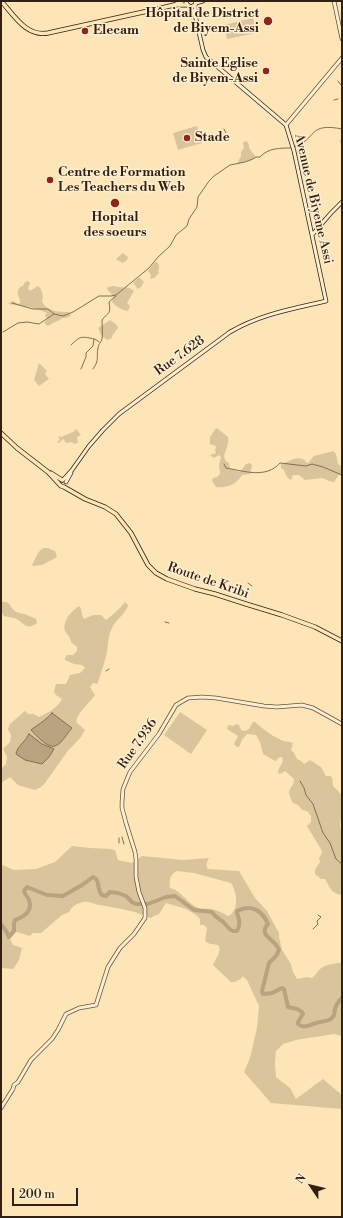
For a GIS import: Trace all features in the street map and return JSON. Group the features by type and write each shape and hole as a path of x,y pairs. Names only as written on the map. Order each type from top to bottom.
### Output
{"main road":[{"path":"1,1 22,25 41,34 174,5 184,1 190,6"},
{"path":"174,5 190,6 196,3"},
{"name":"Route de Kribi","path":"1,432 17,448 74,492 116,514 131,533 148,565 156,573 167,579 195,589 282,615 315,627 342,641"}],"street":[{"path":"196,3 203,1"},
{"path":"334,1 342,39"},
{"name":"Avenue de Biyeme Assi","path":"196,3 196,19"},
{"name":"Avenue de Biyeme Assi","path":"190,6 196,19 206,57 286,125 293,148 326,301"},
{"path":"286,125 342,58"},
{"path":"312,235 342,202"},
{"name":"Rue 7.628","path":"63,483 89,446 119,414 230,332 269,314 326,301"},
{"name":"Rue 7.936","path":"1,1108 31,1060 52,1039 66,1014 79,1008 96,1005 106,972 120,948 144,922 146,915 136,877 135,852 122,808 123,789 130,772 159,734 176,705 188,698 202,697 264,706 302,705 313,708 342,724"}],"shaded area":[{"path":"253,18 256,33 227,39 224,25"},
{"name":"Stade","path":"197,126 202,143 178,150 173,133"},
{"path":"245,141 249,144 249,148 256,157 237,164 244,148 243,143"},
{"path":"123,253 128,257 123,263 116,259"},
{"path":"155,262 159,265 159,273 154,278 150,279 151,275 148,271"},
{"path":"138,278 144,282 138,289 133,283"},
{"path":"28,281 30,283 28,289 30,291 38,286 41,289 43,297 42,302 47,308 51,310 69,312 71,316 62,318 48,326 44,323 47,319 45,315 47,313 31,307 8,304 13,301 18,304 20,303 18,290 25,282"},
{"path":"114,286 129,288 134,291 127,303 130,306 128,311 119,308 112,302 113,296 107,289 108,287"},
{"path":"110,320 117,325 118,328 112,338 107,340 101,335 98,328"},
{"path":"39,363 47,371 45,374 49,379 39,386 34,380"},
{"path":"216,428 228,437 224,458 229,463 230,469 240,472 246,464 250,463 252,465 250,474 242,475 231,485 224,487 216,487 212,481 213,478 220,474 219,465 221,457 219,455 214,458 210,455 216,453 216,446 210,444 210,437"},
{"path":"76,429 81,435 77,437 78,443 65,443 66,442 63,439 59,443 57,442 60,440 58,436 61,437 73,432"},
{"path":"333,451 336,454 338,464 342,466 342,476 339,475 334,482 322,478 305,480 299,475 293,475 291,480 286,476 284,470 281,468 281,464 293,459 298,458 305,460 308,463 314,456"},
{"path":"44,548 55,551 57,557 42,565 33,566 32,565 38,553"},
{"path":"125,602 128,605 127,608 111,631 106,656 98,682 97,684 93,683 90,687 95,695 77,718 76,722 85,730 81,737 67,752 41,787 35,790 18,785 10,777 1,783 1,769 6,764 7,757 3,749 10,742 11,735 8,729 10,724 25,711 28,714 34,714 39,717 55,708 62,699 54,692 56,684 66,684 70,675 80,673 85,668 82,665 74,664 65,660 67,655 73,655 77,651 77,647 71,642 64,628 68,617 79,606 84,619 93,615 101,615 106,620"},
{"path":"1,603 8,603 16,612 26,614 36,619 37,623 27,626 17,619 4,616 1,611"},
{"path":"180,712 207,730 191,754 164,735"},
{"path":"52,713 72,728 61,742 57,745 50,746 43,742 31,730"},
{"path":"253,722 282,741 293,743 291,750 297,759 304,764 310,760 321,767 326,776 332,777 333,786 341,794 342,812 340,825 342,832 342,895 333,892 325,879 321,879 315,874 315,870 320,862 319,858 322,853 321,849 307,826 311,822 311,816 307,811 302,810 298,805 293,803 290,798 289,791 294,779 285,771 280,774 278,773 283,761 282,757 278,758 276,761 263,754 260,742 256,735 247,734 239,747 234,744 238,736 227,729 228,725 239,725 241,730 245,731 249,729"},
{"path":"29,734 42,744 54,749 42,764 25,760 16,754 18,748"},
{"path":"72,846 115,850 118,860 132,863 142,856 183,860 209,858 206,865 208,869 239,871 255,898 267,911 279,933 282,950 291,964 297,979 307,977 312,978 322,967 342,962 342,1036 334,1034 296,1040 283,1044 276,1051 275,1063 276,1077 290,1088 296,1099 323,1079 342,1095 342,1109 271,1103 244,1072 250,1058 257,1028 259,1006 247,980 242,976 242,978 235,982 231,982 213,965 220,950 219,947 218,945 210,944 205,941 207,928 204,925 200,925 200,919 186,909 166,903 159,914 150,918 131,911 90,902 79,903 73,906 69,912 62,915 41,933 33,933 30,936 15,932 10,939 13,945 22,948 19,960 13,969 1,968 1,865 14,870 36,869 55,862","holes":["175,872 194,873 231,883 236,896 236,906 232,914 228,916 215,910 198,908 178,891 170,888 170,878"]}],"waterway":[{"path":"338,81 342,86"},
{"path":"334,100 338,99"},
{"path":"294,147 302,144 314,132 323,128 331,127 342,129"},
{"path":"224,129 226,133"},
{"path":"341,142 342,136"},
{"path":"12,303 33,309 48,309 54,314 63,316 73,312 99,296 116,295 149,268 170,246 176,235 187,226 189,219 197,207 198,197 214,176 230,165 260,157 270,150 278,148 291,148"},
{"path":"93,369 96,363 98,347 102,339 102,320 110,311 109,302 116,296"},
{"path":"3,332 18,323 27,322 39,324 54,314"},
{"path":"71,345 81,337 94,339 99,342"},
{"path":"81,369 86,353 93,346 94,339"},
{"path":"224,464 226,468 254,473 268,471 280,463 306,466 312,464 342,475"},
{"path":"248,583 252,586"},
{"path":"165,622 169,623"},
{"path":"300,781 306,795 313,804 323,833 330,843 336,859 342,864"},
{"path":"122,837 124,844"},
{"path":"119,838 119,843"},
{"path":"1,924 9,937 14,931 15,920 22,917 29,910 29,900 24,891 27,887 47,895 63,896 93,877 97,880 99,890 102,895 106,896 110,892 118,893 126,896 136,904 148,904 166,897 175,896 194,910 212,912 234,931 237,931 239,926 237,911 251,908 259,912 266,919 268,924 265,928 266,935 279,950 276,956 269,963 262,991 263,994 272,993 282,988 284,989 288,1007 302,1012 303,1014 298,1024 305,1026 331,1019 342,998"},
{"path":"313,929 318,924 317,921 321,917 318,915"}],"place":[{"name":"Hôpital de District de Biyem-Assi","path":"268,21"},
{"name":"Elecam","path":"85,31"},
{"name":"Sainte Eglise de Biyem-Assi","path":"266,71"},
{"name":"Stade","path":"187,138"},
{"name":"Centre de Formation Les Teachers du Web","path":"50,180"},
{"name":"Hopital des soeurs","path":"115,203"}]}
